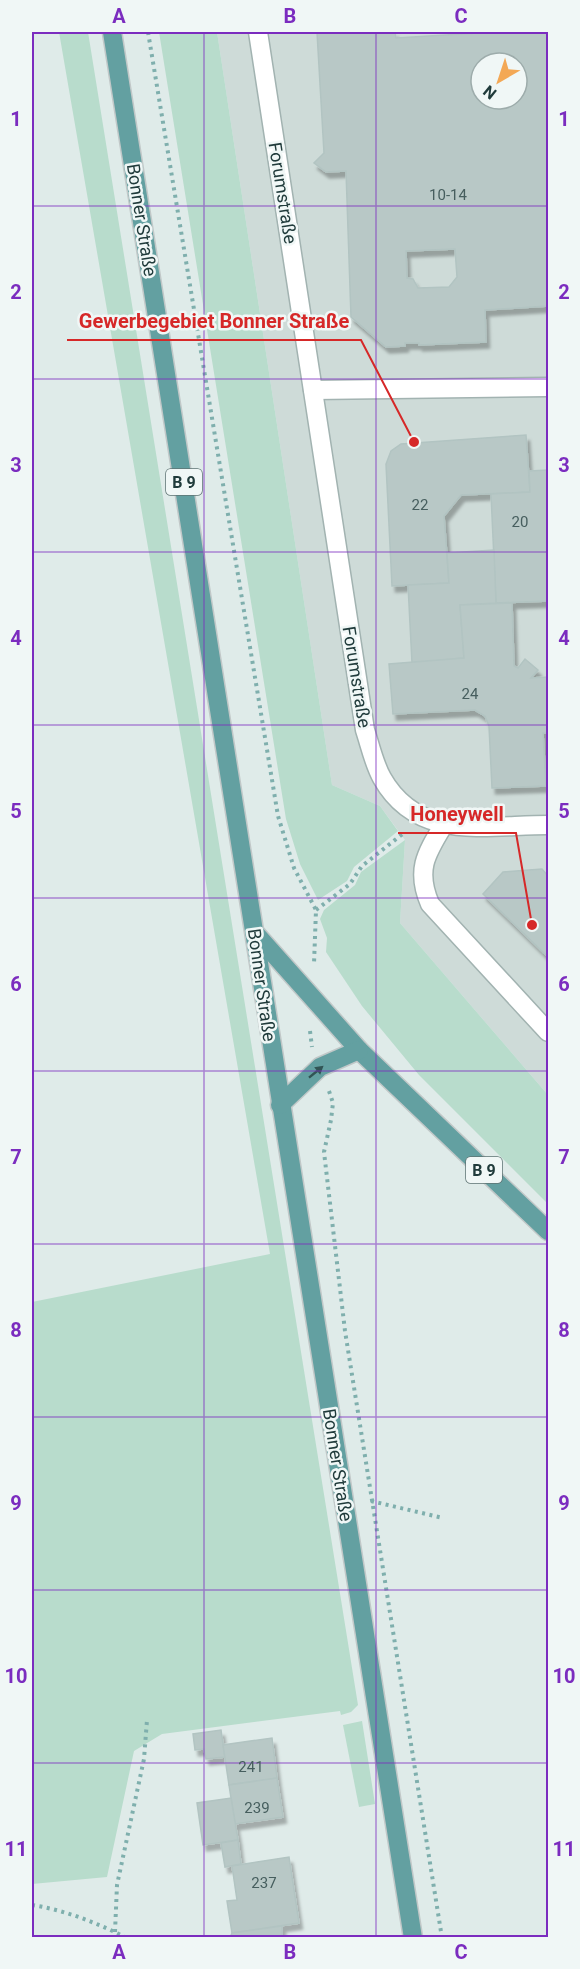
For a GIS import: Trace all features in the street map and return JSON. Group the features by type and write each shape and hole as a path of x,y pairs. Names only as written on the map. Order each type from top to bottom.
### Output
{"main road":[{"name":"Bonner Straße","path":"112,32 413,1938"},
{"name":"B 9","path":"255,933 359,1050 549,1231"},
{"path":"280,1105 320,1067 359,1050"}],"street":[{"name":"Forumstraße","path":"258,32 365,730 381,777 400,803 422,819 443,826 549,825"},
{"path":"313,390 549,387"},
{"path":"443,826 428,850 422,870 423,888 430,904 549,1032"}],"path":[{"path":"316,910 350,884 362,866 422,819"},
{"path":"343,1498 373,1502 443,1518"},
{"path":"115,1932 117,1885 144,1759 147,1720"},
{"path":"32,1905 59,1911 127,1938"}],"shaded area":[{"path":"217,32 548,32 548,1095 400,923 405,840 380,806 332,785"}],"green space":[{"path":"59,32 88,32 358,1705 351,1712 341,1715 340,1711 162,1734 134,1751 107,1877 32,1884 32,1302 270,1254"},
{"path":"159,32 217,32 332,785 380,806 398,831 354,867 347,881 318,900 300,864 286,819"},
{"path":"405,840 400,923 548,1095 548,1204 419,1075 362,1006 326,952 327,938 320,919 324,910 355,885 361,872"},
{"path":"362,1721 375,1804 359,1807 343,1725"}],"building":[{"path":"317,32 395,32 396,38 495,32 548,32 548,306 485,310 486,342 419,345 419,343 405,343 405,346 386,347 351,317 346,171 326,172 314,163 324,153","holes":["455,249 457,277 449,287 418,288 413,279 407,278 406,251"]},
{"path":"526,435 530,492 461,495 444,516 449,583 392,586 386,464 391,451 401,444"},
{"path":"548,470 548,601 496,603 491,494 530,492 529,471"},
{"path":"494,550 496,603 460,605 464,658 412,663 408,585 449,583 447,553"},
{"path":"512,603 514,666 518,668 525,659 538,670 531,678 548,677 548,733 543,733 546,786 492,788 489,726 485,716 475,710 393,714 389,664 464,658 460,605"},
{"path":"542,869 548,876 548,957 483,894 503,872"},
{"path":"221,1730 225,1757 206,1759 204,1749 195,1750 193,1734"},
{"path":"272,1738 277,1778 229,1785 223,1745"},
{"path":"277,1778 283,1817 235,1824 229,1785"},
{"path":"231,1798 238,1840 203,1845 197,1803"},
{"path":"238,1840 241,1864 225,1867 221,1843"},
{"path":"289,1857 299,1923 232,1933 227,1901 237,1900 232,1866"},
{"path":"282,1926 282,1938 230,1938 232,1933"}],"place":[{"name":"Gewerbegebiet Bonner Straße","path":"414,442"},
{"name":"Honeywell","path":"532,925"}]}
